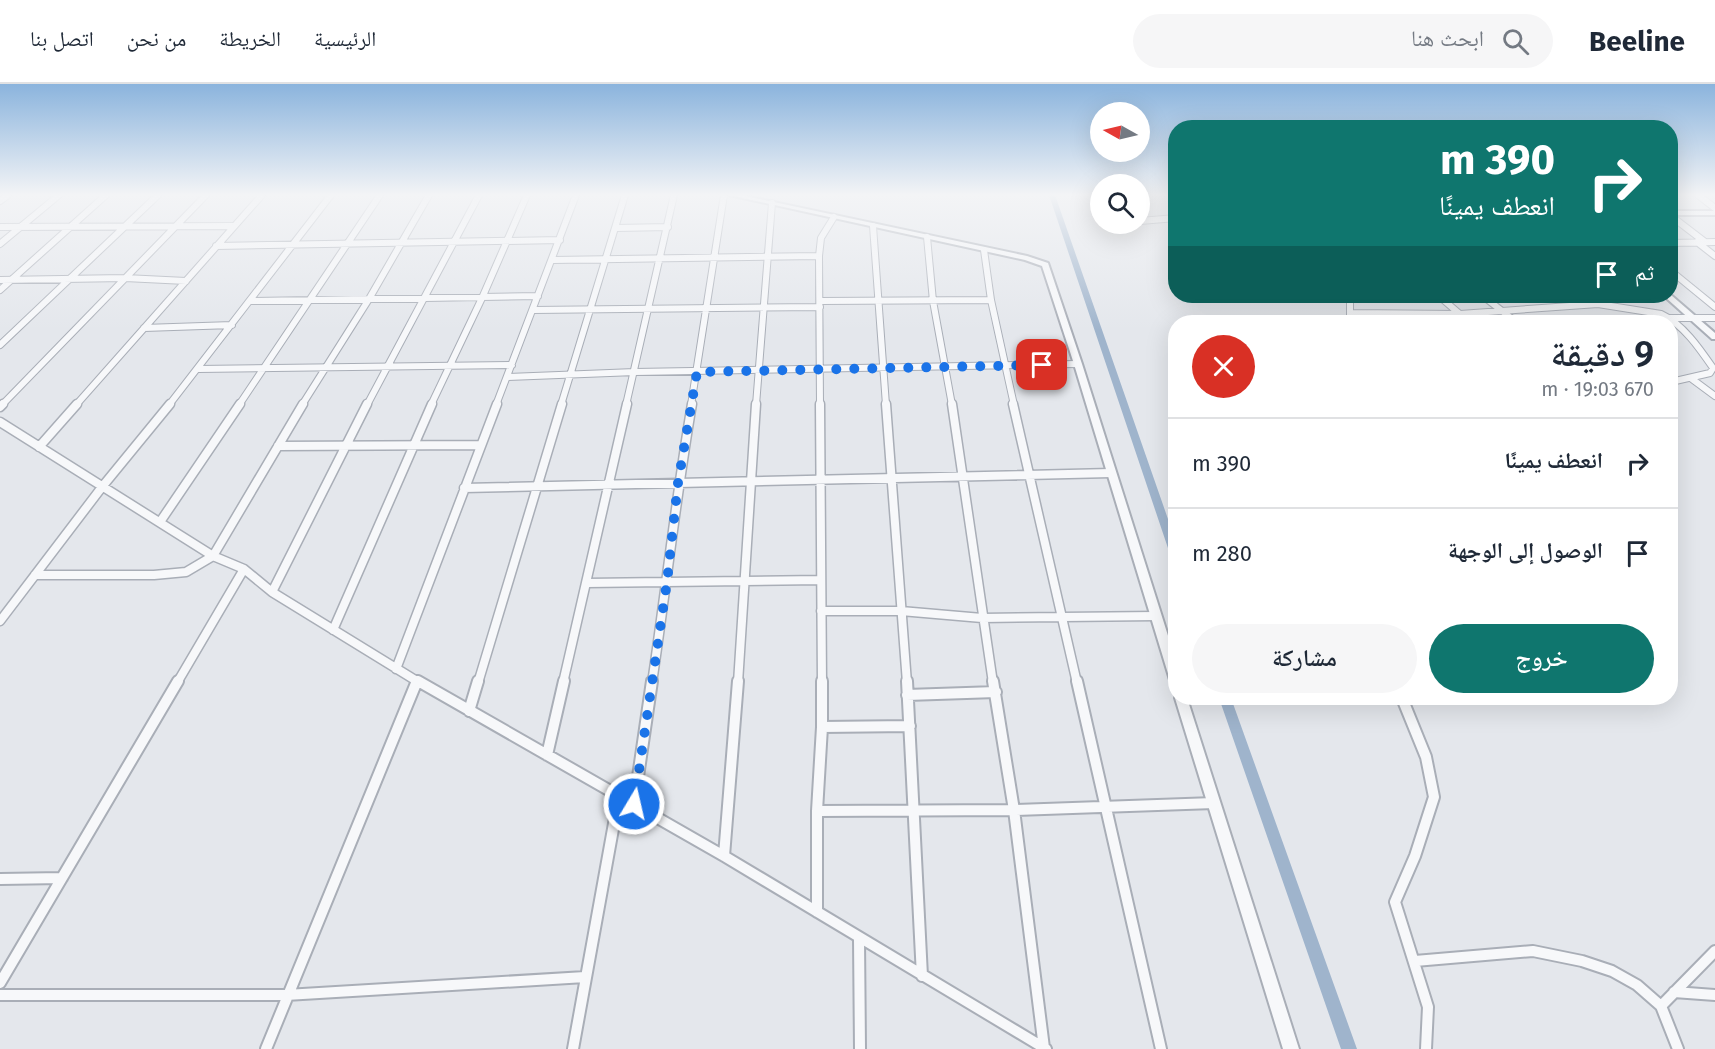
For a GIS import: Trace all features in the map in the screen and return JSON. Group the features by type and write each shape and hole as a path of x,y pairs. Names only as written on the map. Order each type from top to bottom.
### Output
{"street":[{"path":"0,290 55,240"},
{"path":"0,345 110,240"},
{"path":"0,407 163,240"},
{"path":"39,447 221,240"},
{"path":"0,621 102,487 198,369 298,240"},
{"path":"216,246 558,240"},
{"path":"396,669 560,240"},
{"path":"469,711 613,240"},
{"path":"547,755 665,240"},
{"path":"634,804 667,582 678,483 708,309 716,240"},
{"path":"724,856 746,581 750,481 765,308 768,240"},
{"path":"817,912 817,811 822,727 819,256 821,240"},
{"path":"874,240 908,695 922,976"},
{"path":"927,240 933,301 947,367 982,618 1014,810 1045,1048"},
{"path":"940,240 1027,258 1045,265 1168,654"},
{"path":"333,630 448,366 507,241"},
{"path":"160,522 348,242"},
{"path":"35,575 154,575 186,572 213,556 324,368 403,242"},
{"path":"272,592 386,367 456,242"},
{"path":"1678,243 1715,242"},
{"path":"1697,243 1715,256"},
{"path":"984,250 991,300 1005,367 1064,616 1161,1049"},
{"path":"553,260 819,256"},
{"path":"1678,277 1715,307"},
{"path":"0,280 125,278 186,281"},
{"path":"251,301 424,300 538,296"},
{"path":"533,310 765,308 820,304 991,300"},
{"path":"1350,303 1350,313 1460,314 1598,304"},
{"path":"1447,303 1460,314"},
{"path":"1492,303 1507,315"},
{"path":"1594,303 1662,315"},
{"path":"1676,303 1711,330 1715,337"},
{"path":"1678,318 1715,318"},
{"path":"144,328 232,325"},
{"path":"1678,326 1702,351 1713,368 1710,373 1678,381"},
{"path":"507,377 634,372 760,372 1078,364"},
{"path":"198,369 512,365"},
{"path":"1692,379 1715,396"},
{"path":"0,423 213,556 244,569 272,592 396,669 724,856 859,939 1045,1048"},
{"path":"278,446 480,445"},
{"path":"464,488 1111,473"},
{"path":"0,983 244,569"},
{"path":"587,583 821,580"},
{"path":"821,611 901,611 982,618 1156,616"},
{"path":"266,1049 286,995 417,681"},
{"path":"908,695 996,692"},
{"path":"1183,705 1291,1049"},
{"path":"1405,705 1426,757 1434,797 1415,856 1396,893 1395,902 1396,912 1415,961 1428,1007 1426,1049"},
{"path":"822,727 910,726"},
{"path":"573,1049 618,796"},
{"path":"817,811 1014,810 1106,805 1214,804"},
{"path":"0,879 62,878"},
{"path":"859,939 860,1049"},
{"path":"1415,961 1533,951 1612,971 1637,985 1661,1006 1678,1049"},
{"path":"1661,1006 1715,951"},
{"path":"0,995 286,995 585,977"},
{"path":"1674,992 1715,995"}],"waterway":[{"path":"1067,240 1168,534"},
{"path":"1227,705 1349,1049"}],"route":[{"path":"634,804 667,582 678,483 697,372 1042,365"}]}
